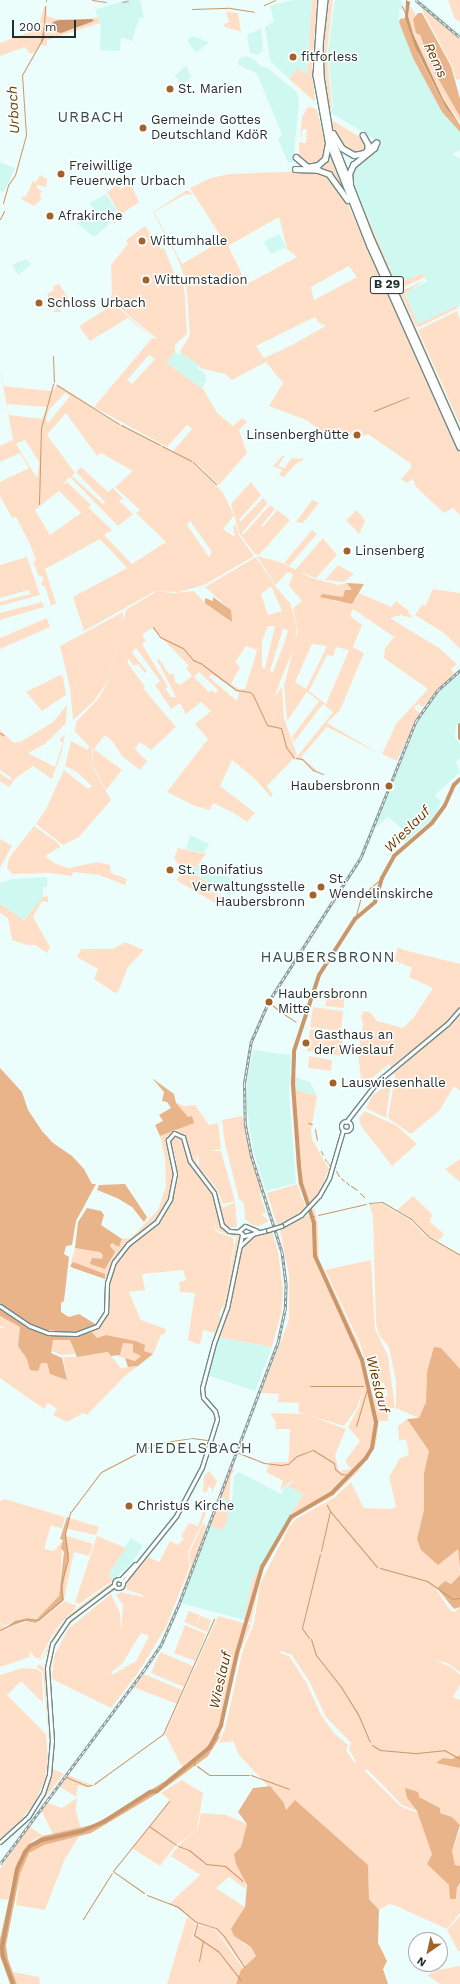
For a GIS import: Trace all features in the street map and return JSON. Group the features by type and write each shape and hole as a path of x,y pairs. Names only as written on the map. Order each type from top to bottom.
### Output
{"highway":[{"name":"B 29","path":"321,0 317,44 319,100 328,140 354,208 460,447"},
{"name":"B 29","path":"325,0 320,45 328,124 351,191 460,438"},
{"path":"328,124 348,153 359,155 376,143 374,148 351,169 351,191"},
{"path":"363,135 368,144 368,150"},
{"path":"328,140 325,159 318,165 295,169 318,170 329,174 354,208"},
{"path":"296,157 308,167"}],"main road":[{"path":"344,1131 350,1130 350,1124 355,1110 360,1102 383,1076 438,1032 460,1009"},
{"path":"0,1306 43,1332 71,1335 92,1330 105,1315 110,1270 125,1247 153,1225 168,1204 175,1174 168,1140 174,1133 183,1138 190,1162 214,1193 220,1220 225,1228 241,1233 248,1231 255,1232 281,1226 306,1212 315,1202 329,1178 344,1131 342,1124 346,1122 353,1114"},
{"path":"346,1122 350,1124"},
{"path":"0,1842 28,1818 43,1793 49,1774 52,1749 48,1661 52,1644 66,1623 115,1586 115,1581 121,1581 144,1556 186,1500 200,1473 216,1414 203,1397 202,1388 214,1343 227,1308 240,1246 241,1233 244,1226 248,1231"},
{"path":"240,1246 255,1232"},
{"path":"115,1586 122,1588 121,1581"}],"shaded area":[{"path":"126,0 140,0 144,18 139,18 132,41 121,37 120,51 100,50 101,26 95,10"},
{"path":"293,0 312,0 307,75 298,68 289,79 270,61 265,27 274,21 270,6"},
{"path":"312,0 318,0 312,62 315,102 289,79 298,68 307,75"},
{"path":"327,0 333,0 327,51 332,108 329,112 322,54"},
{"path":"335,0 400,0 403,4 403,9 399,10 399,22 413,58 442,112 460,132 460,150 452,154 460,159 460,306 418,325 405,293 427,281 422,273 397,284 354,185 355,169 377,152 382,144 330,112 333,108 328,51"},
{"path":"406,0 410,2 408,16 413,34 443,99 460,125 446,108 416,49 405,18"},
{"path":"448,0 460,0 460,22 455,19"},
{"path":"421,1 460,35 460,39 420,6"},
{"path":"44,6 47,7 47,16 56,19 78,21 98,17 100,23 47,40 47,46 41,45 36,52 30,54 25,47 0,56 0,43 38,29"},
{"path":"410,6 416,15 413,19 431,66 460,117 460,122 443,99 413,34 408,16"},
{"path":"420,6 460,39 460,79 456,80 452,66"},
{"path":"226,12 238,13 241,32 225,27 224,24 229,22"},
{"path":"418,13 422,13 451,66 460,99 460,117 431,66 420,35 416,33 413,19"},
{"path":"405,18 419,56 446,108 460,125 460,132 442,112 413,58 399,22 400,19"},
{"path":"92,19 94,21 61,33 49,30 53,22 59,20"},
{"path":"261,28 263,51 258,55 250,53 247,35"},
{"path":"192,36 209,42 196,53 187,40"},
{"path":"246,56 255,60 261,67 266,67 297,92 299,103 293,162 288,162 278,139 282,134 257,74 239,65 238,60"},
{"path":"186,65 191,77 183,85 175,76"},
{"path":"312,107 317,110 326,146 324,158 318,164 309,165 299,155 299,142 306,143 307,129 303,129 300,139 302,117 307,108"},
{"path":"330,119 365,140 366,149 359,154 347,152 334,132"},
{"path":"377,148 380,148 355,169 354,186 460,428 460,434 353,191 350,180 353,167"},
{"path":"330,152 342,186 341,187 329,173 312,168"},
{"path":"0,162 15,168 4,192 0,191"},
{"path":"314,171 329,176 347,202 460,453 460,515 453,508 444,513 416,487 413,479 407,483 401,479 412,467 410,463 368,434 355,439 350,432 323,432 306,420 269,406 283,383 266,362 232,380 225,374 200,368 199,365 180,352 190,335 186,282 178,259 153,212 187,190 194,195 186,194 154,212 182,264 223,240 190,188 211,178 229,174","holes":["279,217 287,249 297,257 247,284 228,246","349,266 357,277 314,300 311,287","315,317 318,322 326,326 288,347 264,358 256,346"]},
{"path":"40,175 47,179 47,184 46,187 37,185 37,188 43,192 40,193 41,200 34,206 21,199 22,197 26,196 33,181 36,182"},
{"path":"128,178 139,202 120,215 107,192 117,185 120,189 124,187 121,181"},
{"path":"106,194 120,215 94,237 77,223 94,210 90,203"},
{"path":"145,226 161,249 164,248 179,285 183,283 187,334 175,345 175,351 167,363 204,390 217,413 233,426 242,418 247,422 239,430 247,453 219,485 197,464 173,451 192,429 187,425 167,447 94,407 152,338 157,339 109,299 112,295 111,265 128,244 126,240","holes":["149,355 155,359 132,384 127,380"]},
{"path":"279,234 287,249 283,248 271,254 264,242"},
{"path":"26,259 32,264 18,275 12,265"},
{"path":"422,273 425,277 403,287 404,290 425,280 405,294 418,324 457,306 458,308 419,327 416,326 397,284"},
{"path":"59,284 68,297 59,310 62,312 53,312 58,307 54,302 55,306 47,311 52,305 47,294 54,290 53,286"},
{"path":"114,304 151,337 128,318 90,341 79,326"},
{"path":"457,311 460,321 460,425 418,330"},
{"path":"175,351 179,355 182,351 200,365 197,368 206,375 206,380 202,389 167,363"},
{"path":"0,368 4,386 50,391 55,389 56,384 111,419 195,463 223,493 232,511 234,516 223,529 235,537 233,527 235,524 239,535 254,556 204,585 179,592 155,591 84,631 73,597 127,568 100,539 45,569 56,603 51,606 45,586 42,586 42,576 39,576 33,562 36,560 30,544 16,517 12,518 0,496 0,482 29,468 20,453 0,462 0,446 13,440","holes":["65,393 70,396 48,423 46,420 49,410","7,404 47,407 42,419 9,415","66,413 97,456 101,453 133,471 115,487 140,510 136,513 166,542 132,564 104,535 112,530 89,508 87,509 91,505 67,482 62,485 70,477 118,526 133,514 119,501 123,498 113,488 108,492 81,467 76,472 105,502 103,504 72,476 75,473 47,435","25,440 39,462 37,478 16,444","59,491 81,513 50,535 35,510","190,521 212,552 209,557 187,525"]},
{"path":"282,456 285,456 278,466 284,468 292,458 305,459 296,464 284,477 279,475 282,470 273,466"},
{"path":"251,482 261,495 239,520 241,521 263,498 268,503 242,533 243,535 270,505 275,509 261,526 263,527 277,510 290,520 259,555 255,554 239,533 231,504"},
{"path":"312,500 319,503 303,523 296,522"},
{"path":"357,510 365,521 359,534 346,520"},
{"path":"312,530 317,534 289,566 284,563"},
{"path":"323,538 337,555 316,578 295,570"},
{"path":"257,556 280,562 312,578 338,585 347,583 351,586 352,590 343,597 330,597 336,602 356,600 359,593 391,607 396,601 409,611 408,613 412,616 411,618 401,615 390,618 439,648 457,664 451,669 454,673 423,707 418,704 414,708 420,713 397,761 382,754 396,724 428,689 384,658 385,648 394,637 353,609 350,616 362,625 353,647 364,653 340,710 327,723 380,754 327,727 301,757 316,769 315,771 304,761 295,759 333,712 323,704 294,742 292,737 319,701 307,692 287,721 284,686 298,630 293,608 302,601 289,586 293,574 288,572 275,585","holes":["312,644 327,646 306,689 295,682","336,647 349,650 326,704 309,691 327,655 333,656"]},
{"path":"27,557 40,595 0,606 0,602 30,594 29,590 0,598 0,565"},
{"path":"256,557 275,586 290,603 297,627 295,645 274,697 282,687 284,718 297,755 267,786 273,795 271,797 255,779 232,760 220,786 255,813 247,822 234,813 213,803 210,810 195,806 167,792 208,739 195,724 211,711 201,702 186,714 180,703 171,709 155,685 160,681 136,648 132,653 147,671 145,673 138,664 134,666 129,659 127,662 145,687 143,688 176,727 151,750 140,742 135,749 147,761 140,770 123,757 112,741 105,735 94,749 122,770 106,790 93,766 93,750 75,732 76,722 98,699 108,682 126,610 157,591 173,593 194,591 205,603 231,610 205,587","holes":["271,586 282,611 268,615 261,594","268,626 275,626 265,668 262,668 262,641","152,628 189,666 186,668 192,676 180,685 178,683 176,684 173,673 170,675 159,659 157,660 176,697 171,697 165,688 168,687 142,644 146,641 142,635","283,629 288,630 273,672 270,671","246,646 257,650 245,689 239,689 231,684 240,667 235,662","199,672 218,690 215,693 212,690 209,692 194,677","212,674 239,693 237,701 209,677"]},
{"path":"338,565 354,574 344,582 325,580"},
{"path":"347,583 364,584 352,604 320,597 322,594 343,597 345,590 352,590"},
{"path":"433,589 460,593 460,649 444,633 415,615 422,605 425,606"},
{"path":"213,597 231,610 232,622 205,603 205,598 213,601"},
{"path":"42,602 44,607 0,620 0,613"},
{"path":"123,612 123,623 108,681 94,701 73,720 70,688 60,646"},
{"path":"47,618 50,627 0,649 0,638"},
{"path":"460,672 460,721 456,726 455,738 460,744 460,758 456,762 460,772 435,795 441,802 435,817 405,842 398,837 404,830 388,817 375,828 420,717 437,694"},
{"path":"60,675 63,677 66,695 42,711 26,692"},
{"path":"67,705 66,723 45,744 28,753 55,767 63,743 59,740 65,734 62,751 52,779 33,766 16,778 9,787 0,781 0,773 10,780 12,778 0,770 0,730 14,743 22,741 53,722"},
{"path":"71,741 88,750 89,746 92,750 93,768 111,800 79,837 63,845 36,824 46,809 64,770 88,789 92,786 77,772 65,766"},
{"path":"34,826 58,843 60,847 45,856 54,863 68,868 97,862 110,865 111,873 127,879 125,885 99,875 73,872 72,876 49,873 12,874 7,868 9,858"},
{"path":"190,835 209,844 204,853 186,849"},
{"path":"0,839 12,846 0,868"},
{"path":"178,848 206,854 195,868 192,866 194,874 207,882 205,888 227,899 222,907 176,880 184,871 174,859"},
{"path":"199,860 237,882 230,895 194,874 191,866 195,868"},
{"path":"47,877 47,887 43,887 43,897 24,920 0,904 0,883 13,879"},
{"path":"48,896 48,902 42,901 33,917 50,947 47,953 35,945 27,945 12,940 8,918 0,913 0,904 24,920 43,897"},
{"path":"125,942 144,950 128,967 118,992 115,993 94,979 98,969 77,957 81,949 113,949"},
{"path":"398,947 404,950 460,964 460,1091 454,1086 440,1110 411,1134 388,1118 395,1077 389,1064 362,1087 358,1052 363,1024 361,1016 364,1011 371,1013 377,1021 403,1028 414,1017 433,988 409,977 412,968 394,960"},
{"path":"328,993 344,995 344,1008 325,1006"},
{"path":"313,1007 343,1011 341,1031 310,1027"},
{"path":"310,1029 344,1034 341,1056 307,1051"},
{"path":"253,1050 291,1055 289,1094 296,1183 266,1191 253,1150 247,1110 247,1080"},
{"path":"309,1056 332,1060 331,1071 308,1068"},
{"path":"0,1068 22,1092 28,1110 42,1131 53,1143 72,1156 84,1169 92,1184 96,1184 76,1221 72,1245 66,1246 64,1254 69,1257 64,1301 61,1303 61,1312 69,1317 79,1314 97,1325 89,1330 72,1333 39,1329 0,1305"},
{"path":"290,1077 296,1077 296,1090 317,1096 311,1131 312,1139 329,1169 319,1192 308,1207 298,1183"},
{"path":"296,1077 310,1082 317,1096 296,1090"},
{"path":"152,1078 174,1094 176,1103 188,1117 192,1116 194,1123 160,1136 155,1125 163,1121 159,1115 171,1108 167,1102 162,1101 164,1092"},
{"path":"391,1082 386,1118 366,1108 372,1096"},
{"path":"175,1102 184,1106 195,1105 209,1125 218,1123 221,1149 211,1151 221,1151 235,1201 223,1204 217,1189 199,1167 198,1153 196,1162 198,1166 216,1189 223,1208 235,1202 237,1227 228,1228 223,1223 217,1197 192,1164 185,1137 179,1132 172,1132 166,1142 174,1176 169,1199 157,1219 122,1249 113,1261 106,1280 105,1274 71,1263 75,1248 99,1251 103,1255 105,1269 112,1243 121,1244 122,1239 131,1238 158,1210 166,1186 165,1159 160,1136 170,1132 178,1131"},
{"path":"365,1111 397,1126 417,1144 392,1166 361,1126 359,1118"},
{"path":"242,1116 251,1158 262,1192 260,1194 266,1213 261,1214 269,1221 259,1226 252,1225 245,1219 244,1203 239,1199 225,1144 222,1120"},
{"path":"174,1135 180,1137 188,1162 213,1196 220,1226 226,1231 236,1233 235,1237 218,1231 212,1221 217,1232 233,1238 234,1244 224,1304 219,1314 221,1317 215,1333 203,1330 200,1345 188,1340 195,1293 180,1292 179,1282 186,1280 183,1270 142,1274 145,1290 129,1292 141,1320 166,1329 165,1334 161,1335 153,1354 144,1351 136,1341 106,1335 97,1338 92,1332 103,1322 107,1313 109,1281 117,1259 127,1247 156,1224 171,1203 177,1176 176,1159 170,1140"},
{"path":"460,1159 460,1182 445,1169"},
{"path":"125,1184 147,1217 144,1222 132,1207 117,1198 97,1190 99,1185"},
{"path":"297,1184 306,1208 291,1219 277,1225 267,1193"},
{"path":"413,1196 432,1214 430,1222 444,1234 438,1241 427,1235 409,1216 397,1210"},
{"path":"369,1204 382,1204 410,1220 428,1238 460,1256 460,1369 441,1349 427,1372 426,1402 419,1418 396,1408 396,1381 389,1347 379,1335 376,1324 373,1217"},
{"path":"314,1207 318,1223 319,1260 358,1342 374,1399 388,1396 384,1383 372,1385 360,1343 325,1270 371,1260 375,1329 388,1356 395,1408 388,1408 388,1421 379,1421 376,1445 358,1472 332,1497 297,1516 289,1523 261,1574 251,1623 244,1620 252,1581 303,1494 288,1486 296,1478 280,1490 283,1481 266,1472 270,1462 288,1462 289,1454 290,1429 275,1429 276,1423 270,1413 305,1414 298,1412 299,1403 278,1402 279,1394 261,1393 289,1320 289,1275 280,1230 308,1215","holes":["363,1389 359,1407 348,1427 360,1441 345,1461 351,1469 339,1471 335,1455 346,1429 307,1415 344,1426 357,1408"]},
{"path":"87,1208 101,1211 104,1215 101,1225 122,1239 119,1247 112,1243 110,1246 115,1252 105,1269 90,1264 92,1258 102,1259 103,1255 100,1252 75,1248 78,1222"},
{"path":"272,1232 278,1251 283,1291 281,1313 272,1347 218,1337 243,1244 255,1234"},
{"path":"237,1233 240,1238 226,1306 222,1315"},
{"path":"73,1262 105,1274 105,1279 73,1268 70,1266"},
{"path":"0,1308 29,1327 49,1335 69,1337 92,1332 97,1338 106,1335 136,1341 145,1345 144,1351 153,1354 138,1366 128,1367 125,1358 135,1361 141,1356 133,1352 133,1344 123,1343 120,1355 111,1356 108,1352 77,1357 70,1340 53,1340 51,1353 62,1358 67,1380 50,1374 47,1363 41,1363 38,1371 30,1370 27,1359 18,1346 20,1327 0,1316"},
{"path":"0,1316 20,1327 18,1346 27,1359 47,1363 67,1380 63,1357 77,1357 108,1352 121,1368 138,1366 124,1377 87,1415 83,1413 67,1422 53,1415 57,1409 48,1403 44,1409 0,1378 0,1328 5,1328 0,1326"},
{"path":"218,1337 272,1347 255,1391 207,1375"},
{"path":"53,1340 70,1340 75,1354 62,1355 51,1351"},
{"path":"123,1343 133,1344 142,1356 135,1361 119,1357"},
{"path":"434,1347 441,1348 460,1369 460,1569 458,1549 438,1565 421,1550 417,1539 424,1510 424,1473 429,1451 407,1419 419,1418 426,1402 427,1372"},
{"path":"407,1419 429,1451 424,1473 424,1510 417,1539 458,1548 460,1575 451,1584 445,1581 436,1589 449,1609 454,1612 460,1607 460,1672 447,1663 435,1660 451,1667 460,1675 460,1685 453,1697 460,1700 460,1755 452,1759 443,1758 443,1763 460,1768 460,1825 452,1817 440,1813 440,1808 419,1797 407,1798 417,1811 402,1805 367,1769 365,1771 400,1806 418,1813 432,1854 427,1864 449,1885 456,1899 457,1887 460,1883 460,1913 447,1929 394,1905 389,1904 379,1910 369,1899 368,1865 295,1800 287,1810 284,1803 239,1755 233,1741 219,1743 225,1729 242,1653 254,1623 260,1584 289,1527 296,1519 335,1497 351,1482 364,1508 392,1509 396,1506 389,1477 400,1458 409,1455 406,1439 399,1441 398,1426","holes":["281,1651 292,1655 309,1681 326,1717 351,1743 349,1749 356,1762 355,1764 346,1750 348,1745 334,1733 321,1715 306,1682 289,1656 280,1653"]},
{"path":"231,1468 235,1470 231,1475 229,1501 221,1497"},
{"path":"209,1471 217,1481 212,1493 212,1489 209,1486 206,1493 203,1491 204,1476"},
{"path":"239,1472 281,1494 286,1485 303,1494 252,1581 244,1620 181,1603 221,1497 232,1501 234,1476"},
{"path":"5,1499 65,1517 62,1529 51,1525 44,1549 54,1551 63,1540 59,1596 36,1620 27,1618 4,1626 0,1622 0,1501"},
{"path":"218,1504 228,1509 227,1521 222,1531 210,1525"},
{"path":"204,1510 206,1512 202,1524 188,1552 190,1566 166,1627 138,1673 111,1708 52,1679 54,1656 68,1629 111,1594 120,1613 121,1631 123,1605 116,1595 121,1592 143,1597 143,1595 127,1590 126,1584 146,1556 159,1562 170,1541 178,1545 184,1539 181,1536 189,1523 198,1526","holes":["141,1633 149,1636 136,1661 112,1675 111,1672 122,1664"]},
{"path":"67,1517 70,1518 66,1533 69,1554 63,1587 64,1600 36,1623 25,1621 6,1628 15,1621 27,1618 36,1620 59,1596 64,1552 61,1548 63,1540 60,1539"},
{"path":"70,1518 99,1527 96,1535 67,1529"},
{"path":"203,1524 206,1525 201,1545 178,1602 191,1566 189,1553"},
{"path":"67,1536 93,1544 89,1556 74,1552 64,1600 63,1587 69,1554"},
{"path":"97,1536 126,1548 108,1574 113,1580 79,1604 75,1602"},
{"path":"131,1538 143,1546 131,1564 113,1580 108,1574"},
{"path":"460,1575 460,1607 454,1609 437,1588 445,1581 451,1584"},
{"path":"113,1581 112,1585 68,1619 44,1657 37,1660 43,1657 56,1631 71,1613"},
{"path":"112,1590 116,1590 96,1602 67,1627 54,1649 51,1671 54,1740 49,1678 54,1645 69,1621"},
{"path":"65,1601 77,1606 56,1629 40,1658 36,1658 6,1628 26,1622 37,1623"},
{"path":"189,1611 200,1615 196,1625 201,1616 211,1620 207,1632 184,1622"},
{"path":"218,1616 251,1625 240,1652 220,1737 215,1735 206,1748 182,1767 165,1734"},
{"path":"0,1623 29,1650 30,1657 0,1667"},
{"path":"185,1625 206,1634 195,1661 174,1653"},
{"path":"160,1652 193,1666 184,1687 151,1673"},
{"path":"38,1664 45,1668 49,1740 43,1672 37,1667"},
{"path":"23,1668 37,1669 42,1673 43,1703 21,1681 7,1695 46,1734 48,1759 45,1780 35,1802 19,1823 0,1839 0,1675"},
{"path":"144,1674 182,1690 177,1704 133,1687"},
{"path":"215,1735 220,1737 208,1756 158,1793 91,1833 44,1845 29,1853 20,1874 6,1945 8,1959 17,1984 10,1984 0,1956 0,1939 17,1863 29,1845 43,1836 92,1825 111,1815 165,1781 206,1748"},
{"path":"460,1755 460,1768 436,1763 443,1758 452,1759"},
{"path":"53,1769 64,1774 32,1814 43,1796"},
{"path":"66,1775 92,1785 88,1787 78,1785 76,1797 59,1786"},
{"path":"182,1780 203,1793 197,1829 177,1845 150,1826 170,1800 161,1793"},
{"path":"270,1786 284,1803 286,1810 295,1800 368,1865 369,1899 379,1910 378,1943 387,1961 383,1969 388,1984 236,1984 241,1970 256,1956 251,1947 234,1936 231,1929 245,1907 247,1885 236,1864 234,1854 241,1847 247,1824 238,1812 253,1788"},
{"path":"405,1788 418,1792 419,1797 440,1808 440,1813 452,1817 460,1825 452,1851 455,1865 460,1866 460,1883 457,1887 456,1899 450,1899 449,1885 427,1864 432,1854 417,1811 407,1798"},
{"path":"77,1798 76,1812 81,1828 53,1834 41,1810 48,1803 62,1808"},
{"path":"201,1813 226,1815 247,1824 241,1847 246,1889 229,1877 216,1888 245,1907 235,1925 243,1943 251,1947 256,1956 244,1967 215,1928 194,1922 184,1912 169,1904 200,1875 171,1856 179,1845 198,1828"},
{"path":"29,1826 43,1836 32,1841 13,1878 8,1900 0,1899 0,1869"},
{"path":"149,1826 176,1845 160,1866 132,1848"},
{"path":"460,1830 460,1866 455,1865 452,1851"},
{"path":"79,1836 64,1861 45,1910 16,1905 20,1874 29,1853 44,1845"},
{"path":"460,1916 460,1951 458,1951 447,1930"},
{"path":"187,1917 196,1924 187,1957 197,1925 214,1928 243,1968 236,1984 167,1984"},
{"path":"460,1966 460,1984 440,1984 427,1975 434,1972 448,1972 448,1968"},
{"path":"13,1972 39,1977 40,1984 17,1984"}],"waterway":[{"name":"Urbach","path":"92,0 106,2"},
{"name":"Urbach","path":"264,5 275,0"},
{"name":"Urbach","path":"122,2 128,1"},
{"name":"Urbach","path":"3,203 8,185 15,175 26,135 22,75 43,38 45,6"},
{"name":"Rems","path":"402,6 405,13"},
{"name":"Urbach","path":"192,9 230,8 254,12"},
{"name":"Urbach","path":"44,29 49,29"},
{"name":"Urbach","path":"41,41 43,31"},
{"name":"Urbach","path":"0,219 4,211"},
{"path":"53,356 54,382"},
{"path":"39,504 41,428 53,384"},
{"path":"57,385 119,424"},
{"path":"374,411 408,397"},
{"path":"121,425 160,445"},
{"path":"162,446 191,461"},
{"path":"193,462 216,484"},
{"path":"153,627 160,637 183,648 193,660 202,664"},
{"path":"203,665 236,690 250,692 253,695 267,725 281,728 286,747 294,758"},
{"name":"Wieslauf","path":"460,725 460,738"},
{"path":"296,758 302,759 313,770 323,774"},
{"name":"Wieslauf","path":"13,1984 3,1957 2,1947 17,1869 25,1852 30,1846 42,1840 82,1831 105,1821 150,1792 157,1791 210,1747 221,1725 237,1653 262,1567 291,1517 332,1493 366,1458 372,1448 376,1422 362,1360 315,1256 314,1223 301,1183 299,1166 293,1084 294,1051 319,975 355,919 375,902 382,878 394,856 432,823 445,805 454,785 460,779"},
{"path":"355,919 361,896 382,878"},
{"path":"272,1005 281,1012"},
{"path":"284,1014 296,1022"},
{"path":"308,1123 312,1124"},
{"path":"315,1129 317,1140"},
{"path":"321,1151 323,1155"},
{"path":"336,1171 339,1176"},
{"path":"341,1178 344,1181"},
{"path":"346,1182 349,1185"},
{"path":"351,1186 357,1190"},
{"path":"360,1193 364,1197"},
{"path":"369,1203 382,1202 411,1219 429,1237 460,1255"},
{"path":"318,1215 366,1204"},
{"path":"310,1386 363,1386"},
{"path":"356,1426 368,1386 366,1386"},
{"path":"0,1630 15,1622 29,1619 38,1620 62,1600 61,1583 68,1560 65,1534 70,1513 101,1472 157,1443 192,1438 207,1440"},
{"path":"211,1442 264,1463 281,1465 288,1464 297,1456 313,1450 334,1463 335,1469 341,1474 351,1475"},
{"path":"321,1551 330,1511 327,1505"},
{"path":"330,1511 377,1567"},
{"path":"309,1638 302,1628 320,1554"},
{"path":"380,1568 427,1581 453,1599 460,1598"},
{"path":"94,1784 163,1734 214,1619"},
{"path":"311,1639 316,1655 341,1687 358,1714 370,1742"},
{"path":"372,1745 380,1750 417,1753 444,1750 460,1759"},
{"path":"197,1766 208,1774"},
{"path":"209,1775 249,1775"},
{"path":"251,1775 289,1789"},
{"path":"66,1777 87,1786 92,1785"},
{"path":"144,1893 113,1871 169,1801"},
{"path":"149,1826 176,1845"},
{"path":"178,1846 189,1850 206,1864 225,1866 243,1881"},
{"path":"83,1919 112,1873"},
{"path":"147,1895 178,1907 196,1922 216,1928 224,1936 244,1967"},
{"path":"197,1924 194,1935 218,1951 241,1980"},
{"path":"199,1961 203,1940"}],"railway":[{"path":"416,0 460,37"},
{"path":"0,1864 144,1670 161,1645 179,1604 278,1342 285,1310 286,1286 282,1253 251,1155 245,1124 244,1085 251,1042 269,1001 361,857 416,721 438,690 460,670"}],"place":[{"name":"fitforless","path":"293,57"},
{"name":"St. Marien","path":"170,89"},
{"name":"Gemeinde Gottes Deutschland KdöR","path":"143,128"},
{"name":"Freiwillige Feuerwehr Urbach","path":"61,174"},
{"name":"Afrakirche","path":"50,216"},
{"name":"Wittumhalle","path":"142,241"},
{"name":"Wittumstadion","path":"146,280"},
{"name":"Schloss Urbach","path":"39,303"},
{"name":"Linsenberghütte","path":"357,435"},
{"name":"Linsenberg","path":"347,551"},
{"name":"Haubersbronn","path":"389,786"},
{"name":"St. Bonifatius","path":"170,870"},
{"name":"St. Wendelinskirche","path":"321,887"},
{"name":"Verwaltungsstelle Haubersbronn","path":"313,895"},
{"name":"Haubersbronn Mitte","path":"269,1002"},
{"name":"Gasthaus an der Wieslauf","path":"306,1043"},
{"name":"Lauswiesenhalle","path":"333,1083"},
{"name":"Christus Kirche","path":"129,1506"}],"district":[{"name":"URBACH","path":"91,118"},
{"name":"HAUBERSBRONN","path":"328,958"},
{"name":"MIEDELSBACH","path":"194,1449"}]}
